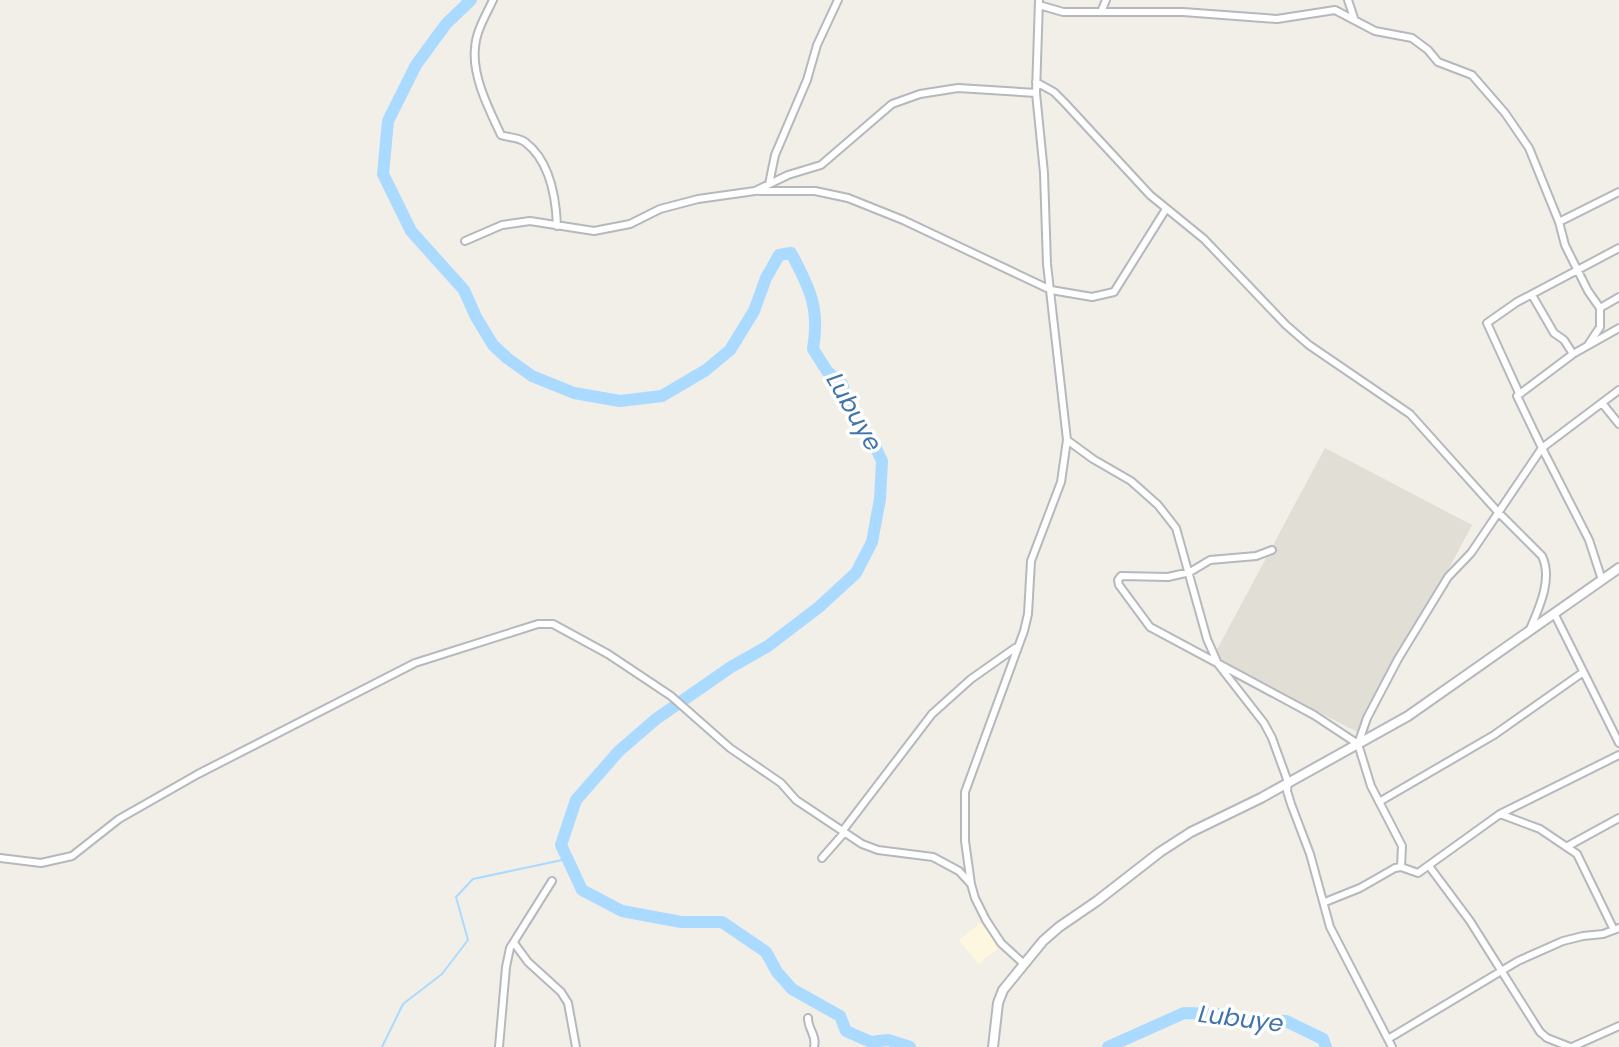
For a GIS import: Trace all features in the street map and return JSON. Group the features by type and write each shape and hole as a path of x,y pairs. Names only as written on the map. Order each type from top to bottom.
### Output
{"street":[{"path":"493,0 475,44 479,79 501,135 526,143 542,164 557,206 557,226"},
{"path":"769,184 775,155 807,80 817,45 838,0"},
{"path":"1101,12 1106,0"},
{"path":"1348,0 1354,18"},
{"path":"1024,964 1001,943 975,898 965,841 965,792 1028,614 1031,561 1061,482 1067,440 1051,290 1036,93 1039,2 1063,12 1183,12 1277,19 1335,10 1375,31 1412,38 1438,62 1472,75 1505,113 1529,148 1565,245 1600,308 1600,327 1585,349"},
{"path":"1036,82 1054,92 1150,195 1204,239 1262,301 1309,345 1410,414 1542,556 1546,564 1543,593 1528,633"},
{"path":"755,191 821,165 892,104 920,94 958,88 1036,93"},
{"path":"465,241 502,225 530,221 594,231 630,224 660,209 698,199 755,191 815,191 848,198 903,220 1051,290 1092,297 1114,292 1166,209"},
{"path":"1559,222 1619,192"},
{"path":"1602,580 1589,540 1518,400 1519,393 1487,323 1619,248"},
{"path":"1532,295 1554,333 1564,340 1573,354"},
{"path":"1600,308 1619,297"},
{"path":"1519,393 1573,354 1618,330"},
{"path":"1401,867 1402,846 1379,802 1358,744 1367,718 1398,659 1448,577 1471,553 1542,448 1619,390"},
{"path":"1602,403 1619,424"},
{"path":"1067,440 1131,481 1158,505 1176,528 1207,639 1218,664 1264,723 1281,759 1288,782 1287,791 1335,938 1392,1047"},
{"path":"1272,550 1256,556 1210,560 1190,572 1168,577 1121,576 1118,580 1121,589 1150,627 1314,715 1358,744"},
{"path":"993,1047 998,1003 1003,990 1059,927 1191,832 1358,744 1427,703 1619,568"},
{"path":"1555,615 1619,743"},
{"path":"0,858 41,863 72,856 119,819 415,663 538,624 553,624 608,654 671,696 730,748 752,761 781,783 796,800 844,833 878,850 933,857 959,871 971,884"},
{"path":"822,858 932,714 971,679 1017,647"},
{"path":"1379,802 1494,735 1582,673"},
{"path":"1325,902 1401,867 1418,873 1500,814 1619,755"},
{"path":"1388,1039 1502,970 1563,941 1617,929 1577,854 1540,829 1500,814"},
{"path":"1568,846 1619,818"},
{"path":"1429,866 1470,921 1540,1032 1547,1038 1571,1047 1619,1027"},
{"path":"499,1047 506,967 514,943 552,881"},
{"path":"514,943 568,1003 576,1047"},
{"path":"808,1018 808,1025 816,1037 814,1047"}],"shaded area":[{"path":"1325,448 1472,525 1361,734 1213,657"},
{"path":"980,923 1000,947 978,964 959,940"}],"waterway":[{"name":"Lubuye","path":"471,0 446,24 416,65 388,121 383,174 411,231 464,290 493,345 532,376 574,393 620,401 662,396 706,370 730,350 754,311 766,278 779,255 791,253 812,299 815,322 813,349 827,371 842,384 855,419 873,442 882,461 880,499 872,542 856,573 819,607 768,646 731,667 656,719 619,751 576,800 561,845 582,890 622,911 681,922 722,922 766,952 777,972 792,989 840,1016 846,1031 871,1042 888,1040 910,1047"},
{"path":"382,1047 403,1004 442,974 468,940 456,897 473,879 567,859"},
{"name":"Lubuye","path":"1108,1047 1184,1013 1219,1014 1247,1021 1286,1021 1323,1039 1326,1047"}]}
